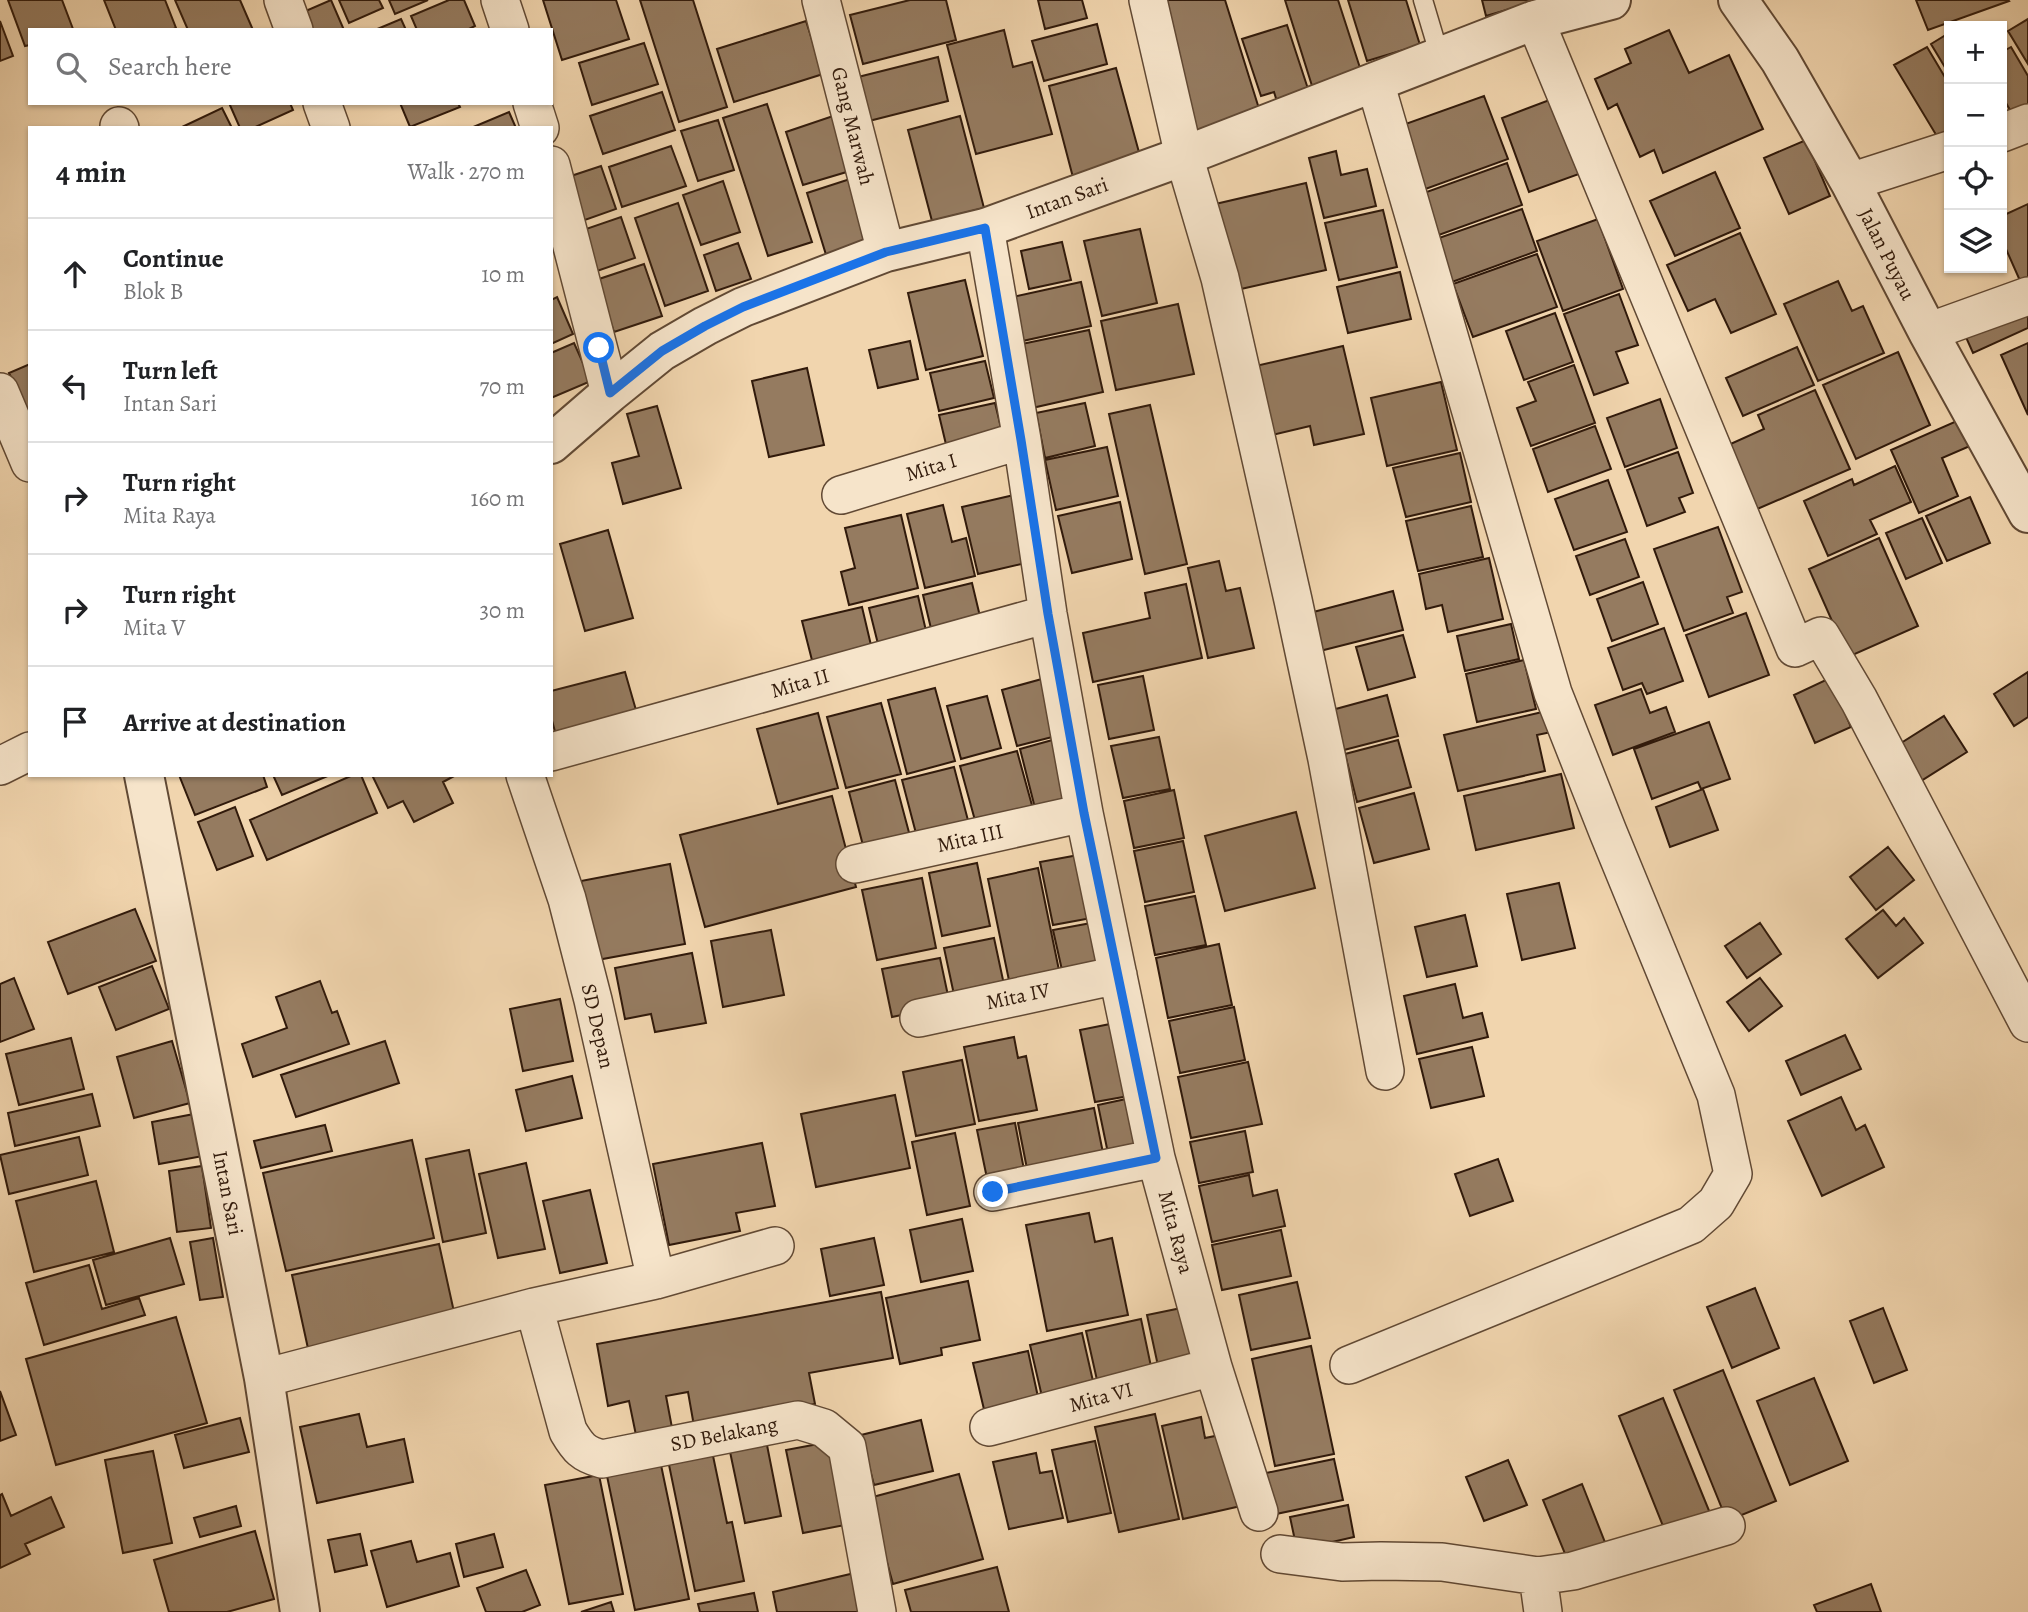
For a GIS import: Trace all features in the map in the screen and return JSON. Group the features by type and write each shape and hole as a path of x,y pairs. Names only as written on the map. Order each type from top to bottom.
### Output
{"street":[{"path":"283,0 293,28"},
{"path":"500,0 509,28"},
{"name":"Gang Marwah","path":"821,0 886,252"},
{"path":"1148,0 1184,156 1220,278 1293,600 1327,759 1385,1071"},
{"name":"Intan Sari","path":"553,442 662,351 743,307 886,252 985,228 1184,156 1535,20 1611,0"},
{"name":"Jalan Puyau","path":"1738,0 1780,60 1850,182 1928,332 2025,501"},
{"path":"1535,20 1795,648 1821,636 1859,701 2028,1023"},
{"path":"1349,1365 1691,1224 1716,1203 1733,1174 1716,1096 1553,693 1375,82"},
{"path":"323,105 330,126"},
{"path":"533,105 539,126"},
{"path":"2007,131 2028,123"},
{"path":"1850,182 1944,152"},
{"path":"553,173 610,393"},
{"name":"Mita Raya","path":"985,228 1048,614 1084,813 1156,1158 1213,1367 1259,1512"},
{"path":"1928,332 2028,296"},
{"path":"0,392 28,458"},
{"name":"Mita I","path":"841,495 1021,440"},
{"name":"Mita II","path":"553,751 1048,614"},
{"path":"0,766 28,752"},
{"name":"Intan Sari","path":"145,777 264,1378 300,1612"},
{"name":"SD Depan","path":"526,777 567,899 593,1000 656,1280"},
{"name":"Mita III","path":"855,864 1084,813"},
{"name":"Mita IV","path":"919,1018 1118,975"},
{"path":"993,1192 1156,1158"},
{"path":"264,1378 534,1307 656,1280 775,1246"},
{"name":"SD Belakang","path":"534,1307 568,1431 576,1444 588,1455 602,1459 797,1420 824,1427 847,1447 877,1612"},
{"name":"Mita VI","path":"989,1427 1213,1367"},
{"path":"1280,1554 1342,1562 1442,1562 1538,1576 1573,1571 1726,1526"},
{"path":"1538,1576 1543,1612"}],"lane":[{"path":"1423,0 1440,57"}],"building":[{"path":"8,0 62,0 73,28 28,28 28,45 25,46"},
{"path":"104,0 165,0 176,28 115,28"},
{"path":"175,0 240,0 252,28 187,28"},
{"path":"331,0 343,28 307,28 301,13"},
{"path":"339,0 379,0 383,8 349,23"},
{"path":"389,0 428,0 395,14"},
{"path":"449,0 464,0 475,26 416,28 411,16"},
{"path":"543,0 616,0 629,39 562,60"},
{"path":"640,0 693,0 727,107 679,122"},
{"path":"910,0 946,0 956,40 863,64 850,15"},
{"path":"1038,0 1082,0 1087,18 1045,29"},
{"path":"1155,0 1225,0 1261,115 1198,135"},
{"path":"1285,0 1338,0 1362,74 1313,89"},
{"path":"1348,0 1406,0 1420,45 1367,61"},
{"path":"1482,0 1529,0 1530,3 1486,16"},
{"path":"1916,0 2009,1 1953,21 1944,21 1944,24 1928,30"},
{"path":"401,19 405,28 380,28"},
{"path":"2028,19 2028,64 2008,31"},
{"path":"0,21 13,56 0,61"},
{"path":"806,21 823,74 734,102 717,49"},
{"path":"1097,24 1107,64 1044,81 1032,41"},
{"path":"1287,25 1311,98 1279,108 1274,92 1261,96 1242,39"},
{"path":"1004,30 1013,67 1032,62 1052,134 976,154 947,45"},
{"path":"1669,30 1689,73 1729,55 1763,129 1663,173 1654,150 1640,157 1617,104 1608,109 1595,79 1631,63 1625,49"},
{"path":"1944,36 1944,66 1931,44"},
{"path":"644,43 658,84 592,105 579,63"},
{"path":"1927,47 1944,76 1944,148 1894,65"},
{"path":"2011,47 2028,76 2028,118 2018,124 2007,105 2007,49"},
{"path":"938,57 948,101 869,121 858,77"},
{"path":"1116,68 1143,167 1075,185 1049,86"},
{"path":"662,92 675,130 603,154 590,116"},
{"path":"1484,96 1508,159 1420,191 1397,127"},
{"path":"1552,99 1579,174 1529,192 1502,118"},
{"path":"767,104 812,242 768,256 723,118"},
{"path":"230,105 291,105 293,110 257,126 239,126"},
{"path":"401,105 460,107 412,126 410,126"},
{"path":"222,108 231,126 184,126"},
{"path":"509,112 515,126 476,126"},
{"path":"833,116 850,171 803,185 786,132"},
{"path":"960,116 984,208 932,221 908,130"},
{"path":"718,120 734,170 698,181 681,131"},
{"path":"1806,140 1830,196 1789,214 1764,158"},
{"path":"671,146 686,186 622,207 609,167"},
{"path":"1336,151 1341,175 1367,169 1376,206 1324,218 1309,158"},
{"path":"1507,163 1522,205 1436,236 1421,194"},
{"path":"601,166 616,209 582,221 568,177"},
{"path":"1715,172 1740,228 1675,256 1650,201"},
{"path":"850,179 870,244 827,258 807,193"},
{"path":"723,181 740,232 701,245 683,195"},
{"path":"1306,183 1326,270 1232,291 1211,205"},
{"path":"678,203 708,291 665,306 635,218"},
{"path":"2028,204 2028,291 2025,292 2007,251 2007,214"},
{"path":"1522,209 1537,251 1452,282 1436,239"},
{"path":"1383,210 1397,267 1339,280 1325,223"},
{"path":"621,217 635,258 597,271 583,230"},
{"path":"1598,219 1623,289 1563,311 1537,241"},
{"path":"1140,229 1157,303 1102,316 1084,241"},
{"path":"1740,233 1776,314 1731,333 1715,299 1688,311 1667,265"},
{"path":"1062,242 1071,280 1029,289 1021,251"},
{"path":"738,243 751,279 716,291 704,255"},
{"path":"1537,254 1557,307 1473,337 1453,284"},
{"path":"644,264 662,316 614,332 596,280"},
{"path":"1400,272 1411,319 1348,333 1337,287"},
{"path":"965,280 983,356 926,370 908,293"},
{"path":"1838,281 1852,311 1863,306 1884,353 1818,381 1784,304"},
{"path":"1081,282 1091,326 1018,342 1008,298"},
{"path":"1619,294 1638,345 1616,352 1628,383 1594,395 1564,314"},
{"path":"557,297 573,334 553,343 553,299"},
{"path":"2020,299 2028,318 2028,328 1973,353 1961,326"},
{"path":"1178,304 1194,374 1116,390 1101,321"},
{"path":"1555,313 1573,362 1524,380 1506,331"},
{"path":"1089,330 1103,392 1032,408 1017,345"},
{"path":"910,341 918,379 878,388 869,350"},
{"path":"574,343 591,381 553,397 553,352"},
{"path":"2028,343 2028,415 2001,355"},
{"path":"1343,346 1364,434 1314,445 1310,426 1264,437 1247,368"},
{"path":"1797,347 1814,385 1743,416 1726,378"},
{"path":"1898,352 1930,425 1856,459 1823,385"},
{"path":"985,361 994,398 939,411 930,373"},
{"path":"28,365 28,408 25,409 9,373"},
{"path":"1574,365 1595,423 1531,446 1517,408 1536,401 1528,382"},
{"path":"807,368 824,445 769,457 752,381"},
{"path":"1441,382 1457,450 1387,466 1371,398"},
{"path":"1815,390 1850,469 1755,510 1726,446 1764,429 1758,415"},
{"path":"1660,399 1677,448 1625,467 1607,418"},
{"path":"995,403 1005,444 949,457 939,415"},
{"path":"1085,403 1095,446 1045,458 1036,413"},
{"path":"1150,405 1187,564 1145,574 1109,414"},
{"path":"657,406 681,488 623,504 612,463 639,456 627,414"},
{"path":"1959,420 1970,446 1942,458 1958,496 1919,513 1891,450"},
{"path":"1595,426 1611,469 1548,492 1533,449"},
{"path":"1107,447 1118,496 1056,510 1045,460"},
{"path":"1678,452 1693,493 1679,498 1685,512 1647,526 1627,470"},
{"path":"1460,453 1471,502 1406,517 1393,468"},
{"path":"1895,466 1911,502 1870,520 1877,534 1828,556 1804,501 1852,479 1854,485"},
{"path":"1608,480 1627,532 1574,550 1555,499"},
{"path":"1014,495 1030,562 978,574 962,507"},
{"path":"1970,497 1990,543 1947,561 1926,516"},
{"path":"1120,502 1132,559 1072,573 1058,516"},
{"path":"943,505 952,542 966,538 975,576 925,588 907,514"},
{"path":"1471,506 1483,557 1418,571 1406,521"},
{"path":"901,515 918,588 849,605 841,572 855,568 845,528"},
{"path":"1922,518 1942,563 1906,579 1886,533"},
{"path":"1718,527 1742,592 1727,597 1733,613 1684,631 1654,549"},
{"path":"608,530 633,618 585,631 560,544"},
{"path":"1879,538 1918,626 1848,657 1809,569"},
{"path":"1625,539 1639,577 1590,595 1576,556"},
{"path":"1489,558 1503,619 1448,632 1442,605 1426,609 1419,574"},
{"path":"1219,561 1226,591 1240,588 1254,648 1208,658 1188,568"},
{"path":"1643,582 1658,624 1612,641 1597,599"},
{"path":"972,583 983,629 934,641 923,595"},
{"path":"1186,584 1202,658 1093,682 1083,633 1150,618 1145,593"},
{"path":"1393,591 1403,630 1312,653 1302,615"},
{"path":"918,596 929,644 881,656 869,608"},
{"path":"862,607 874,658 815,672 802,621"},
{"path":"1746,613 1769,675 1709,697 1686,635"},
{"path":"1511,624 1519,659 1465,671 1457,636"},
{"path":"1664,628 1683,681 1647,694 1642,683 1623,690 1608,648"},
{"path":"1403,635 1415,677 1368,690 1356,647"},
{"path":"1524,660 1536,709 1477,722 1466,674"},
{"path":"625,672 640,724 559,746 553,724 553,690"},
{"path":"2028,672 2028,717 2014,726 1994,694"},
{"path":"1143,676 1154,730 1109,739 1098,685"},
{"path":"1049,677 1064,734 1017,746 1002,690"},
{"path":"1830,678 1851,727 1815,743 1794,695"},
{"path":"935,688 955,761 907,774 888,700"},
{"path":"1641,689 1650,713 1666,707 1675,732 1613,755 1595,705"},
{"path":"1387,695 1398,736 1344,750 1332,710"},
{"path":"987,696 1001,748 961,759 947,706"},
{"path":"881,703 901,774 846,788 827,717"},
{"path":"1551,710 1556,731 1537,735 1545,771 1458,791 1444,735"},
{"path":"818,713 838,788 778,804 757,729"},
{"path":"1944,716 1967,752 1913,786 1890,750"},
{"path":"1709,722 1730,779 1701,789 1698,782 1652,799 1634,749"},
{"path":"1159,737 1170,789 1123,798 1111,746"},
{"path":"1056,739 1072,799 1035,808 1020,749"},
{"path":"1398,740 1411,787 1357,802 1345,754"},
{"path":"1017,751 1033,809 976,824 960,766"},
{"path":"954,767 970,828 918,841 902,780"},
{"path":"1561,774 1574,828 1476,850 1464,796"},
{"path":"180,777 264,777 267,787 195,815"},
{"path":"274,777 325,777 282,795"},
{"path":"348,777 362,777 377,813 267,860 250,820"},
{"path":"373,777 452,777 443,782 453,803 414,822 403,801 388,808"},
{"path":"895,780 911,840 865,853 849,792"},
{"path":"1703,789 1718,830 1670,847 1656,807"},
{"path":"1174,790 1184,838 1134,848 1124,801"},
{"path":"1414,793 1429,849 1374,863 1359,808"},
{"path":"832,796 856,887 705,927 680,835"},
{"path":"235,807 253,856 217,870 198,822"},
{"path":"1296,812 1315,888 1225,911 1205,836"},
{"path":"1183,841 1194,892 1145,902 1134,851"},
{"path":"1888,847 1914,880 1876,910 1850,877"},
{"path":"1084,854 1097,917 1053,925 1040,862"},
{"path":"977,863 990,926 942,936 929,873"},
{"path":"670,864 685,944 597,960 581,881"},
{"path":"1038,868 1061,980 1011,990 988,879"},
{"path":"922,878 936,948 877,960 862,890"},
{"path":"1559,883 1575,948 1522,960 1507,894"},
{"path":"1195,896 1206,945 1155,955 1145,906"},
{"path":"135,909 156,961 68,994 48,942"},
{"path":"1883,910 1896,926 1904,918 1923,943 1878,978 1846,939"},
{"path":"1465,915 1477,966 1427,977 1415,927"},
{"path":"1102,921 1112,969 1064,979 1053,930"},
{"path":"1760,923 1781,954 1747,978 1725,946"},
{"path":"771,930 784,995 723,1007 711,941"},
{"path":"994,938 1006,994 956,1004 944,948"},
{"path":"1219,944 1232,1005 1168,1018 1156,958"},
{"path":"692,953 706,1023 655,1032 651,1014 625,1019 615,968"},
{"path":"940,958 950,1005 892,1017 882,969"},
{"path":"152,966 169,1009 116,1030 99,987"},
{"path":"14,978 34,1029 0,1042 0,984"},
{"path":"1760,978 1782,1006 1749,1031 1727,1002"},
{"path":"320,981 332,1013 337,1011 349,1044 253,1077 242,1044 287,1028 276,997"},
{"path":"1455,984 1463,1018 1482,1013 1488,1037 1417,1054 1404,996"},
{"path":"560,999 573,1061 523,1071 510,1009"},
{"path":"1234,1007 1245,1060 1180,1073 1169,1021"},
{"path":"1125,1021 1140,1094 1095,1102 1080,1030"},
{"path":"1845,1035 1861,1069 1801,1095 1786,1061"},
{"path":"1014,1037 1018,1058 1026,1056 1037,1110 979,1121 964,1047"},
{"path":"71,1038 84,1089 19,1105 6,1054"},
{"path":"172,1041 190,1103 134,1118 117,1057"},
{"path":"385,1041 399,1083 296,1117 281,1075"},
{"path":"1472,1047 1484,1096 1431,1108 1419,1059"},
{"path":"962,1060 975,1124 916,1136 903,1072"},
{"path":"1248,1062 1262,1124 1191,1138 1178,1077"},
{"path":"572,1076 582,1118 526,1131 516,1090"},
{"path":"92,1094 100,1126 15,1146 8,1113"},
{"path":"895,1095 910,1168 816,1187 801,1114"},
{"path":"1140,1096 1151,1150 1109,1158 1098,1105"},
{"path":"1841,1097 1856,1130 1865,1125 1884,1167 1822,1196 1788,1121"},
{"path":"1094,1108 1105,1163 1029,1179 1018,1123"},
{"path":"194,1114 203,1156 159,1164 152,1122"},
{"path":"1015,1123 1026,1180 989,1188 977,1130"},
{"path":"325,1125 332,1151 261,1168 254,1141"},
{"path":"1245,1131 1253,1172 1199,1183 1190,1142"},
{"path":"955,1133 970,1206 927,1215 912,1142"},
{"path":"79,1137 88,1175 9,1194 0,1155"},
{"path":"412,1140 434,1238 286,1271 263,1173"},
{"path":"762,1143 775,1206 736,1213 740,1231 669,1245 653,1164"},
{"path":"469,1150 486,1233 443,1242 426,1159"},
{"path":"1498,1159 1513,1201 1470,1216 1455,1174"},
{"path":"526,1163 545,1249 498,1258 479,1174"},
{"path":"202,1166 211,1228 177,1232 169,1171"},
{"path":"1249,1175 1253,1196 1277,1190 1285,1226 1212,1242 1199,1186"},
{"path":"96,1181 114,1252 34,1272 16,1201"},
{"path":"590,1190 607,1263 560,1273 543,1201"},
{"path":"1089,1213 1095,1242 1112,1238 1128,1315 1047,1331 1026,1225"},
{"path":"962,1219 973,1271 921,1282 910,1230"},
{"path":"1281,1230 1291,1276 1222,1290 1212,1245"},
{"path":"170,1238 184,1284 106,1305 93,1260"},
{"path":"213,1238 223,1297 200,1300 190,1242"},
{"path":"874,1238 884,1285 830,1296 821,1249"},
{"path":"439,1244 456,1321 309,1353 292,1275"},
{"path":"89,1265 102,1309 139,1298 145,1315 44,1345 26,1283"},
{"path":"968,1281 980,1340 941,1348 942,1355 900,1364 886,1298"},
{"path":"1297,1282 1310,1338 1251,1350 1239,1295"},
{"path":"1755,1288 1779,1348 1732,1368 1707,1307"},
{"path":"881,1292 893,1358 809,1373 815,1404 694,1426 688,1392 666,1396 673,1433 637,1440 629,1401 608,1406 597,1344"},
{"path":"1191,1306 1205,1365 1160,1375 1147,1315"},
{"path":"1883,1308 1907,1370 1874,1383 1850,1321"},
{"path":"176,1317 207,1423 56,1465 26,1359"},
{"path":"1141,1319 1153,1376 1099,1389 1086,1331"},
{"path":"1082,1333 1095,1390 1043,1401 1030,1345"},
{"path":"1311,1346 1334,1454 1275,1466 1252,1359"},
{"path":"1028,1351 1038,1397 987,1422 973,1363"},
{"path":"1723,1370 1776,1501 1727,1521 1674,1390"},
{"path":"1814,1378 1848,1461 1790,1485 1757,1401"},
{"path":"0,1391 16,1435 0,1441"},
{"path":"1663,1398 1712,1518 1667,1536 1619,1416"},
{"path":"359,1414 367,1447 404,1439 413,1482 317,1503 300,1427"},
{"path":"1155,1414 1179,1519 1119,1532 1095,1427"},
{"path":"1201,1417 1205,1438 1225,1434 1241,1506 1183,1519 1162,1426"},
{"path":"240,1418 249,1452 184,1468 175,1435"},
{"path":"921,1420 933,1471 874,1485 861,1435"},
{"path":"766,1440 781,1516 745,1523 729,1447"},
{"path":"1095,1441 1111,1513 1068,1522 1052,1450"},
{"path":"829,1442 845,1525 803,1533 786,1450"},
{"path":"153,1451 172,1543 123,1553 105,1460"},
{"path":"712,1451 727,1523 732,1522 744,1581 695,1591 668,1460"},
{"path":"1036,1453 1040,1473 1052,1471 1063,1518 1009,1529 993,1462"},
{"path":"1334,1459 1343,1500 1276,1514 1266,1473"},
{"path":"1508,1460 1527,1505 1484,1521 1466,1477"},
{"path":"661,1465 689,1599 635,1610 607,1476"},
{"path":"959,1474 983,1559 893,1584 869,1498"},
{"path":"599,1475 623,1594 569,1604 545,1485"},
{"path":"1582,1484 1608,1550 1570,1566 1543,1500"},
{"path":"2,1494 11,1516 51,1497 64,1527 25,1544 30,1554 0,1568 0,1495"},
{"path":"1348,1505 1354,1537 1297,1550 1290,1517"},
{"path":"236,1506 241,1526 200,1537 194,1518"},
{"path":"255,1531 274,1599 227,1612 169,1612 154,1560"},
{"path":"360,1534 367,1565 335,1572 328,1540"},
{"path":"494,1534 503,1567 464,1577 456,1544"},
{"path":"411,1541 417,1562 450,1553 459,1586 387,1607 371,1551"},
{"path":"997,1567 1009,1612 911,1612 905,1590"},
{"path":"526,1570 540,1605 522,1612 486,1612 477,1588"},
{"path":"859,1572 869,1612 777,1612 773,1592"},
{"path":"1871,1584 1881,1612 1817,1612 1814,1605"},
{"path":"754,1593 758,1612 700,1612 698,1604"},
{"path":"611,1602 614,1612 581,1612"}],"route":[{"path":"599,348 610,393 662,351 743,307 886,252 985,228 1048,614 1084,813 1156,1158 993,1192"}]}
